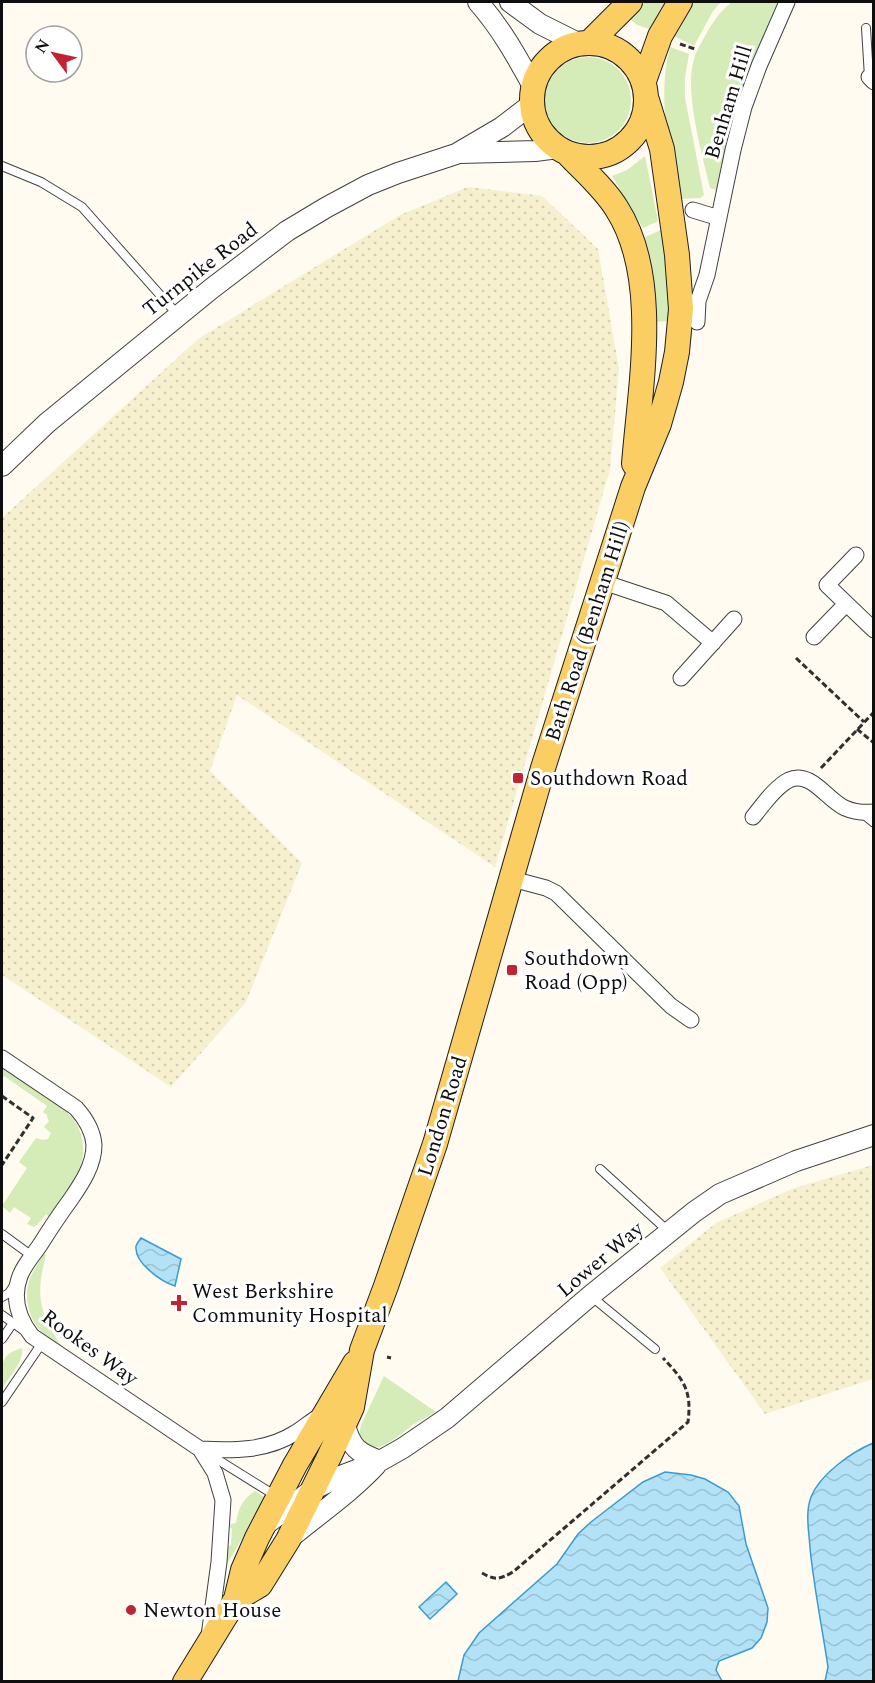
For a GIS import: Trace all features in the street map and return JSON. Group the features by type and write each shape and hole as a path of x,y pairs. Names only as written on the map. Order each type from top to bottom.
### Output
{"main road":[{"path":"630,2 585,42 564,49 550,59 540,72 533,96 536,120 543,134 563,151 586,158 603,156 620,149 633,138 645,113 645,88 660,36 681,2"},
{"path":"585,42 614,48 628,58 638,70 645,88"},
{"name":"Bath Road (Benham Hill)","path":"512,879 543,768 633,487 659,424 677,352 681,309 677,255 662,149 645,88"},
{"name":"Bath Road (Benham Hill)","path":"563,151 617,208 630,235 639,266 645,339 633,487"},
{"name":"London Road","path":"185,1682 236,1599 243,1570 265,1525 312,1490 335,1418 386,1286 435,1144 512,879"},
{"name":"London Road","path":"236,1599 260,1584 288,1540 290,1507 335,1418"}],"street":[{"path":"478,2 514,50 533,96"},
{"path":"510,2 540,24 585,42"},
{"name":"Benham Hill","path":"698,322 698,302 707,275 744,107 787,2"},
{"name":"Turnpike Road","path":"2,466 46,423 287,231 368,185 456,154 502,127 533,96"},
{"name":"Turnpike Road","path":"456,154 563,151"},
{"path":"693,210 719,218"},
{"path":"856,555 827,585 873,630"},
{"path":"603,582 666,603 713,643"},
{"path":"814,637 846,604"},
{"path":"681,678 734,619"},
{"path":"753,817 780,787 790,780 802,778 845,808 870,816"},
{"path":"512,879 556,893 671,1006 692,1020"},
{"name":"Rookes Way","path":"2,1058 76,1108 84,1117 94,1143 92,1161 81,1185 20,1275 16,1305 24,1326 37,1340 200,1449 215,1473 223,1500 219,1562 208,1644"},
{"name":"Lower Way","path":"312,1490 380,1461 447,1418 590,1296 694,1212 720,1194 796,1161 873,1135"},
{"path":"200,1449 231,1451 264,1446 335,1418 355,1449 380,1461"},
{"name":"Lower Way","path":"288,1540 357,1485 380,1461"}],"lane":[{"path":"866,27 871,79"},
{"path":"2,166 40,182 82,207 178,316"},
{"path":"600,1169 669,1232"},
{"path":"2,1234 33,1256"},
{"path":"2,1297 9,1293 20,1275"},
{"path":"590,1296 655,1349"},
{"path":"2,1316 37,1340 2,1402"},
{"path":"2,1339 13,1323"},
{"name":"Rookes Way","path":"200,1449 290,1507"}],"path":[{"path":"796,658 864,722"},
{"path":"809,781 873,712"},
{"path":"857,729 873,743"},
{"path":"2,1096 33,1118 2,1165"},
{"path":"13,1136 18,1140"},
{"path":"482,1573 491,1579 501,1579 513,1572 688,1422 687,1392 680,1377 655,1349"},
{"path":"387,1356 391,1358"}],"shaded area":[{"path":"468,187 542,196 598,249 619,369 610,469 495,867 237,695 210,771 302,863 246,1002 171,1087 2,975 2,518 198,339 400,215"},
{"path":"873,1165 873,1379 765,1414 660,1268 716,1223 794,1188"}],"green space":[{"path":"642,2 666,2 652,30 637,25 626,16"},
{"path":"694,2 721,2 713,11 694,46 674,36"},
{"path":"732,2 778,2 743,94 716,190 710,188 699,141 691,89 691,73 695,56 706,34 718,16"},
{"path":"670,47 689,54 685,77 685,98 704,195 700,198 677,199 664,103 664,84"},
{"path":"580,57 596,57 619,69 628,83 631,100 628,117 619,131 596,143 580,143 564,136 552,124 545,108 545,92 552,76 564,64"},
{"path":"645,156 658,221 643,228 612,176 627,170"},
{"path":"661,230 669,280 670,321 653,322 654,300 645,237"},
{"path":"2,1068 51,1099 68,1113 77,1124 81,1135 82,1159 71,1185 50,1217 46,1214 34,1227 27,1224 31,1218 14,1207 10,1213 2,1206 27,1168 19,1162 36,1138 48,1139 51,1133 44,1127 49,1121 43,1112 47,1106 4,1076 2,1079"},
{"path":"44,1254 46,1255 41,1282 41,1304 49,1325 63,1348 39,1329 33,1320 27,1302 29,1280"},
{"path":"22,1348 19,1364 2,1388 3,1362 9,1354"},
{"path":"384,1376 436,1412 389,1442 373,1447 359,1435 361,1425"},
{"path":"255,1491 266,1498 227,1564 223,1564 225,1548 231,1545 232,1529 227,1525 236,1523 242,1504"}],"water":[{"path":"141,1238 181,1259 175,1286 156,1276 139,1259 136,1246"},
{"path":"873,1443 873,1681 825,1681 828,1667 812,1563 808,1522 809,1503 815,1488 829,1472 856,1452"},
{"path":"665,1472 705,1479 728,1492 739,1506 746,1544 768,1608 767,1622 761,1638 752,1648 719,1661 716,1670 722,1681 458,1681 464,1655 479,1633 557,1564 578,1534 591,1522 643,1482"},
{"path":"446,1582 457,1594 430,1619 419,1607"}],"place":[{"name":"Southdown Road","path":"518,778"},
{"name":"Southdown Road (Opp)","path":"512,970"},
{"name":"West Berkshire Community Hospital","path":"179,1303"},
{"name":"Newton House","path":"131,1610"}]}
